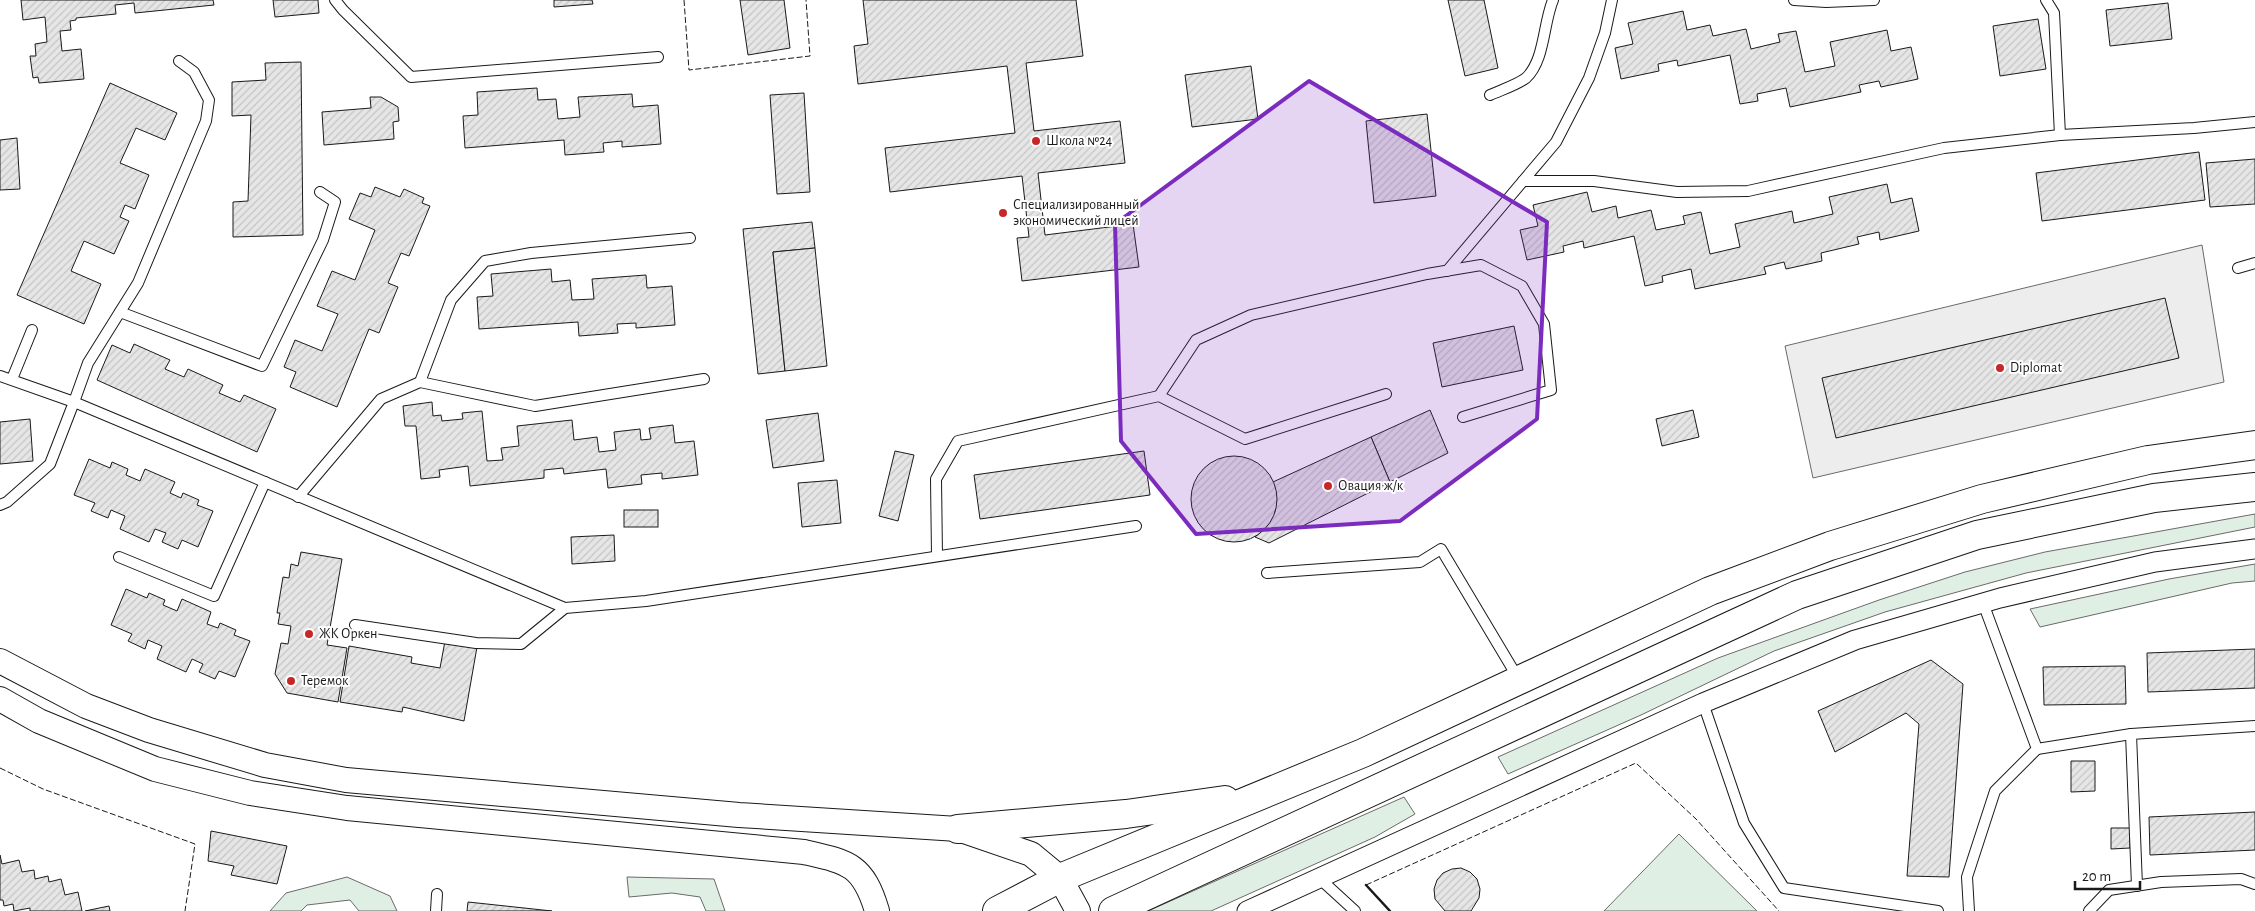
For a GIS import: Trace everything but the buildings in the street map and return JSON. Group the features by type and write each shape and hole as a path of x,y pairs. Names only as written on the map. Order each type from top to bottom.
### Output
{"main road":[{"path":"997,911 1060,878 1363,753 1710,591 1830,546 1982,498 2148,460 2255,444"},
{"path":"1113,911 1797,595 1977,535 2154,498 2255,487"},
{"path":"958,829 1126,814 1268,793"}],"street":[{"path":"1247,911 1703,703 1856,640 1983,603 2155,562 2255,549"},
{"path":"0,661 86,706 149,730 265,765 346,780 739,816 958,829 1031,854 1060,878 1078,911"},
{"path":"0,699 10,710 155,769 250,793 347,808 804,852 840,860 861,875 871,893 877,911"}],"lane":[{"path":"335,0 342,10 411,77 658,57"},
{"path":"1490,95 1526,78 1539,58 1548,13 1553,0"},
{"path":"1447,271 1556,142 1589,78 1605,33 1612,0"},
{"path":"1794,0 1826,2 1874,0"},
{"path":"2046,0 2054,13 2060,135"},
{"path":"0,505 7,502 50,464 88,363 138,283 206,121 209,100 194,72 179,61"},
{"path":"1523,181 1594,181 1677,192 1748,191 1944,148 2060,135 2194,128 2255,122"},
{"path":"120,312 262,366 323,240 335,202 320,192"},
{"path":"420,382 451,300 485,261 531,252 690,238"},
{"path":"2238,268 2255,263"},
{"path":"1159,396 1196,340 1251,315 1481,264 1522,286 1544,324 1551,390 1464,417"},
{"path":"12,379 32,330"},
{"path":"0,376 74,402 565,608 646,601 1136,526"},
{"path":"298,497 381,399 420,382 535,406 704,379"},
{"path":"937,556 936,479 958,441 1159,396 1245,439 1386,394"},
{"path":"119,557 214,596 265,482"},
{"path":"1267,573 1420,562 1441,549 1498,641 1519,680"},
{"path":"1983,603 2037,749"},
{"path":"356,625 476,643 521,644 565,608"},
{"path":"1703,703 1744,823 1784,888 1938,911"},
{"path":"1969,911 1967,877 1995,791 2037,749 2131,734 2255,726"},
{"path":"2131,734 2137,886"},
{"path":"1319,878 1355,911"},
{"path":"2089,911 2109,890 2160,882 2240,879 2255,884"},
{"path":"436,911 437,894"}],"highlighted area":[{"path":"1309,81 1547,222 1537,419 1400,521 1196,534 1121,441 1115,224"}],"green space":[{"path":"2255,514 2255,527 2026,573 1885,612 1774,651 1641,715 1508,774 1498,757 1718,658 1879,600 1965,572 2045,552"},
{"path":"2255,564 2255,581 2232,583 2040,627 2030,609 2169,579"},
{"path":"1404,797 1415,814 1375,837 1211,911 1148,911"},
{"path":"1679,834 1757,911 1604,911"},
{"path":"347,877 390,896 397,911 359,911 350,900 307,905 301,911 270,911 286,893"},
{"path":"627,877 714,879 725,911 706,911 700,897 672,893 629,897"}],"shaded area":[{"path":"2202,245 2224,382 1813,478 1785,346"}],"fence":[{"path":"684,0 689,70 810,56 806,0"},
{"path":"1366,885 1636,763 1696,819 1779,911"},
{"path":"0,768 43,789 195,844 185,911"}],"wall":[{"path":"1366,885 1390,911"}],"place":[{"name":"Школа №24","path":"1036,141"},
{"name":"Специализированный экономический лицей","path":"1003,213"},
{"name":"Diplomat","path":"2000,368"},
{"name":"Овация ж/к","path":"1328,486"},
{"name":"ЖК Оркен","path":"309,634"},
{"name":"Теремок","path":"291,681"}]}
